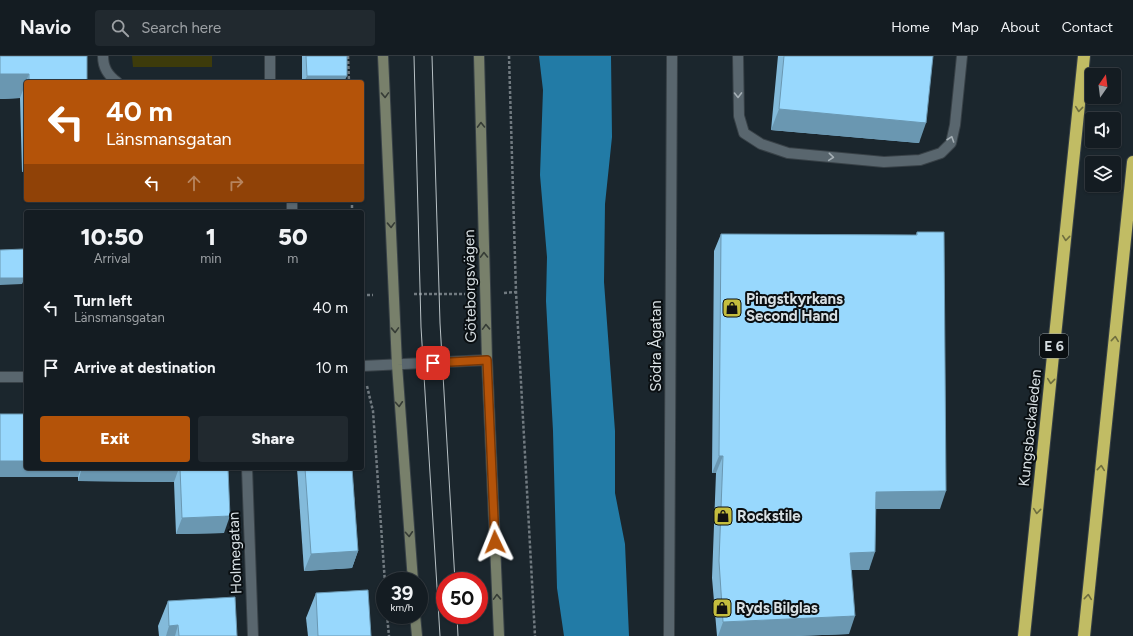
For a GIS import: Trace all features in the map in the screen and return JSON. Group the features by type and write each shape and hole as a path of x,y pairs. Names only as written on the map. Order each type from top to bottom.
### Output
{"highway":[{"name":"Kungsbackaleden","path":"1024,636 1084,56"},
{"path":"1084,636 1133,162"}],"main road":[{"path":"383,56 396,365 412,572"},
{"name":"Göteborgsvägen","path":"479,56 487,360 499,636"},
{"path":"416,624 417,636"}],"street":[{"path":"103,56 103,63 106,71 115,80"},
{"path":"270,56 270,80"},
{"name":"Södra Ågatan","path":"669,636 672,56"},
{"path":"738,56 739,116 744,133 761,144 788,153 884,162 920,160 941,154 951,143 955,125 962,56"},
{"path":"364,366 487,360"},
{"path":"0,377 24,377"},
{"name":"Holmegatan","path":"247,470 253,636"}],"path":[{"path":"348,56 349,80"},
{"path":"509,56 516,292 535,636"},
{"path":"364,295 485,294 516,292"},
{"path":"373,411 384,572"},
{"path":"388,624 389,636"}],"shaded area":[{"path":"132,56 212,56 212,67 133,67"}],"water":[{"path":"539,56 611,56 612,137 605,204 604,282 615,431 615,493 625,544 629,636 564,636 557,588 553,431 546,301 547,257 540,175 543,90"}],"building":[{"path":"0,56 87,56 87,80 29,80 29,74 0,74"},
{"path":"306,56 347,56 347,76 307,76"},
{"path":"784,56 933,56 926,123 779,109"},
{"path":"917,232 944,232 946,491 876,492 875,552 850,553 855,616 723,622 719,561 723,456 719,456 721,234 917,235"},
{"path":"24,249 24,278 0,278 0,250"},
{"path":"0,414 24,414 24,461 0,461"},
{"path":"180,470 228,470 230,516 182,518"},
{"path":"305,470 352,470 358,551 311,554"},
{"path":"368,590 371,636 318,636 316,593"},
{"path":"235,597 237,636 179,636 178,625 169,626 168,601"}],"tram line":[{"path":"414,56 421,327 440,636"},
{"path":"432,56 440,323 454,572"},
{"path":"457,624 458,636"}],"place":[{"name":"Pingstkyrkans Second Hand","path":"732,308"},
{"name":"Rockstile","path":"723,516"},
{"name":"Ryds Bilglas","path":"722,608"}],"route":[{"path":"433,363 487,360 495,542"}]}
